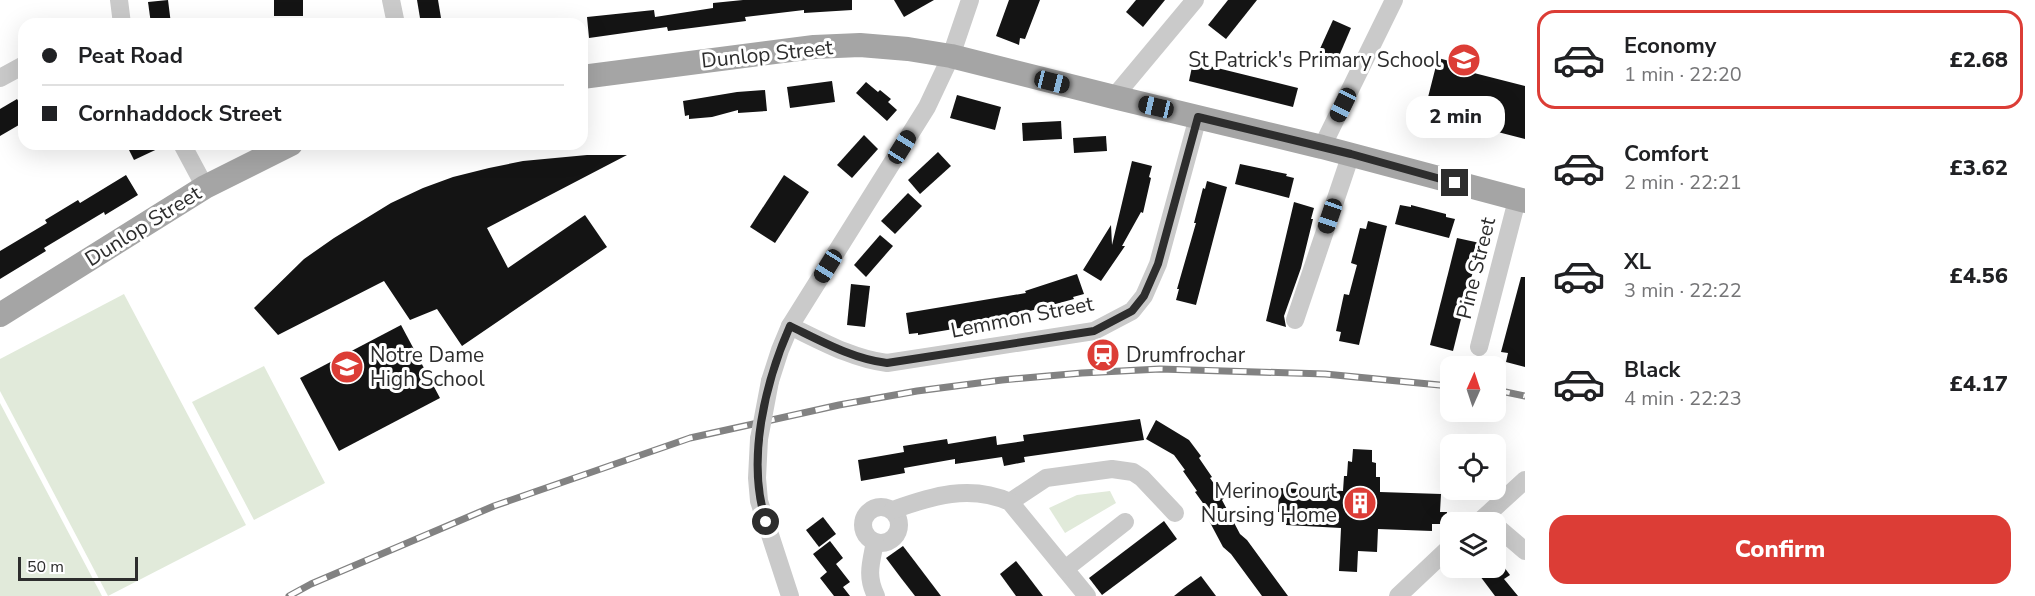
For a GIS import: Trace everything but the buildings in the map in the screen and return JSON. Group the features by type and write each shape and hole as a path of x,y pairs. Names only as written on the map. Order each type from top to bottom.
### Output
{"main road":[{"name":"Dunlop Street","path":"588,76 814,47 860,45 908,48 951,56 1114,98 1351,154 1521,200"},
{"name":"Dunlop Street","path":"0,315 205,187 279,150"}],"street":[{"path":"392,0 395,18"},
{"path":"790,596 759,501 757,478 759,439 770,381 790,326 927,108 951,56 970,0"},
{"path":"1114,98 1195,0"},
{"path":"1322,147 1394,0"},
{"path":"0,78 18,68"},
{"name":"Lemmon Street","path":"790,326 833,346 887,363 1094,331 1132,311 1144,296 1158,264 1198,117"},
{"path":"185,150 205,187"},
{"path":"1295,320 1351,154"},
{"name":"Pine Street","path":"1479,347 1521,200"},
{"path":"1010,502 1046,478 1112,469 1132,472 1142,478 1175,513"},
{"path":"1496,512 1525,480"},
{"path":"893,510 952,492 979,492 995,495 1010,502 1087,596"},
{"path":"888,507 896,514 900,524 897,534 885,543 875,542 866,536 863,520 873,508 888,507"},
{"path":"1065,569 1125,522"},
{"path":"1506,536 1525,551"},
{"path":"875,542 869,572 876,596"},
{"path":"1398,596 1440,556"}],"green space":[{"path":"124,294 246,525 108,596 0,391 0,359"},
{"path":"264,366 325,483 254,520 192,402"},
{"path":"0,403 102,596 0,596"},
{"path":"1110,491 1116,503 1065,533 1049,508 1077,495"}],"railway":[{"path":"289,596 311,584 494,506 690,438 839,405 917,391 1002,380 1160,369 1325,374 1440,385"},
{"path":"1506,392 1525,396"}],"place":[{"name":"St Patrick's Primary School","path":"1464,60"},
{"name":"Drumfrochar","path":"1103,355"},
{"name":"Notre Dame High School","path":"347,367"},
{"name":"Merino Court Nursing Home","path":"1360,503"}],"route":[{"path":"766,522 759,501 757,478 759,439 770,381 790,326 833,346 887,363 1094,331 1132,311 1144,296 1158,264 1198,117 1351,154 1455,183"}]}
